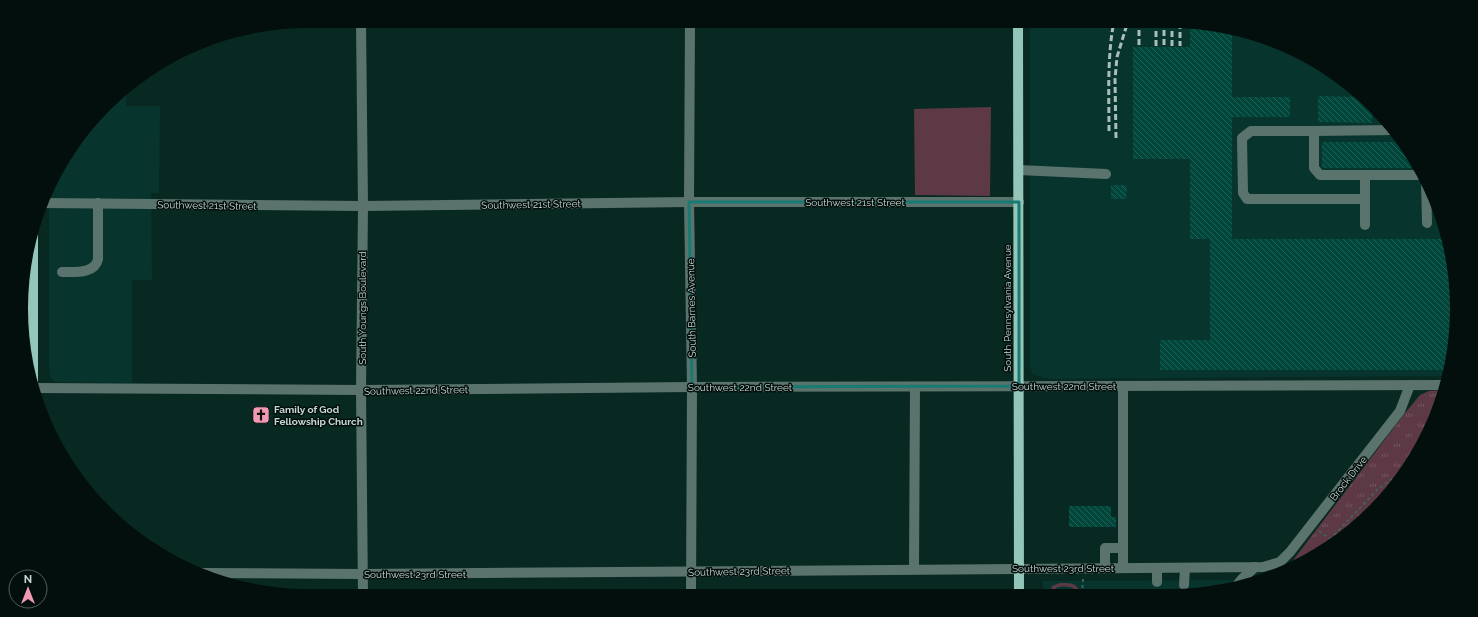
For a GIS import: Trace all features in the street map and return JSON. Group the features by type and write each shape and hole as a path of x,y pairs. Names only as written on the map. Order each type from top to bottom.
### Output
{"main road":[{"name":"South Pennsylvania Avenue","path":"1018,28 1019,589"},
{"path":"33,254 33,363"}],"street":[{"name":"South Youngs Boulevard","path":"361,28 363,206 361,390 363,589"},
{"name":"South Barnes Avenue","path":"690,28 692,387 690,589"},
{"path":"1365,199 1247,199 1243,192 1242,138 1251,131 1385,130"},
{"path":"1314,131 1314,168 1320,175 1416,175"},
{"path":"1019,170 1106,174"},
{"path":"1365,175 1365,225"},
{"path":"1426,195 1427,223"},
{"name":"Southwest 21st Street","path":"48,203 363,206 690,202 1019,202"},
{"path":"62,272 92,270 97,265 98,203"},
{"name":"Brock Drive","path":"1276,564 1290,552 1400,411 1410,385"},
{"name":"Southwest 22nd Street","path":"40,388 361,390 692,387 1439,385"},
{"path":"914,569 916,386"},
{"path":"1123,386 1120,416 1126,438 1123,568"},
{"path":"1105,568 1105,548 1123,548"},
{"name":"Southwest 23rd Street","path":"215,573 363,574 1019,568 1185,568 1255,567 1276,564"},
{"path":"1242,579 1255,567"},
{"path":"1157,568 1157,582"},
{"path":"1184,585 1185,568"}],"path":[{"path":"1332,537 1377,490 1392,479"},
{"path":"1311,525 1330,539"},
{"path":"1082,579 1082,589"}],"highlighted area":[{"path":"689,202 1019,202 1019,386 692,387"}],"shaded area":[{"path":"1030,28 1170,28 1206,30 1224,33 1277,49 1325,75 1368,110 1403,153 1429,201 1445,254 1448,272 1450,308 1448,345 1441,376 1053,379 1033,375 1030,367"},
{"path":"126,96 126,106 160,106 159,193 151,193 152,280 132,280 132,383 55,382 50,376 49,201 66,168 86,138 110,110"},
{"path":"1238,580 1206,587 1170,589 1043,589 1043,581"}],"green space":[{"path":"991,107 990,196 915,195 914,109"},
{"path":"1437,390 1429,416 1412,449 1392,479 1368,507 1340,531 1325,542 1293,560 1405,413 1420,395 1429,391"},
{"path":"1060,583 1070,583 1075,585 1078,589 1060,587 1051,589 1052,586"}],"building":[{"path":"1190,29 1206,30 1232,35 1232,97 1290,97 1290,117 1232,117 1232,239 1441,239 1448,272 1450,308 1448,345 1443,370 1160,370 1160,340 1210,340 1210,239 1190,239 1190,159 1133,159 1133,47 1190,47"},
{"path":"1318,96 1353,97 1372,115 1372,123 1318,122"},
{"path":"1322,142 1395,142 1412,168 1322,168"},
{"path":"1111,185 1127,185 1126,199 1111,199"},
{"path":"1069,506 1111,506 1111,517 1116,517 1116,527 1069,527"}],"railway":[{"path":"1109,131 1109,62 1113,28"},
{"path":"1116,138 1115,79 1117,57 1126,28"},
{"path":"1139,28 1139,45"},
{"path":"1156,28 1156,46"},
{"path":"1164,28 1164,46"},
{"path":"1172,28 1172,46"},
{"path":"1180,29 1180,46"}],"place":[{"name":"Family of God Fellowship Church","path":"261,415"}]}
